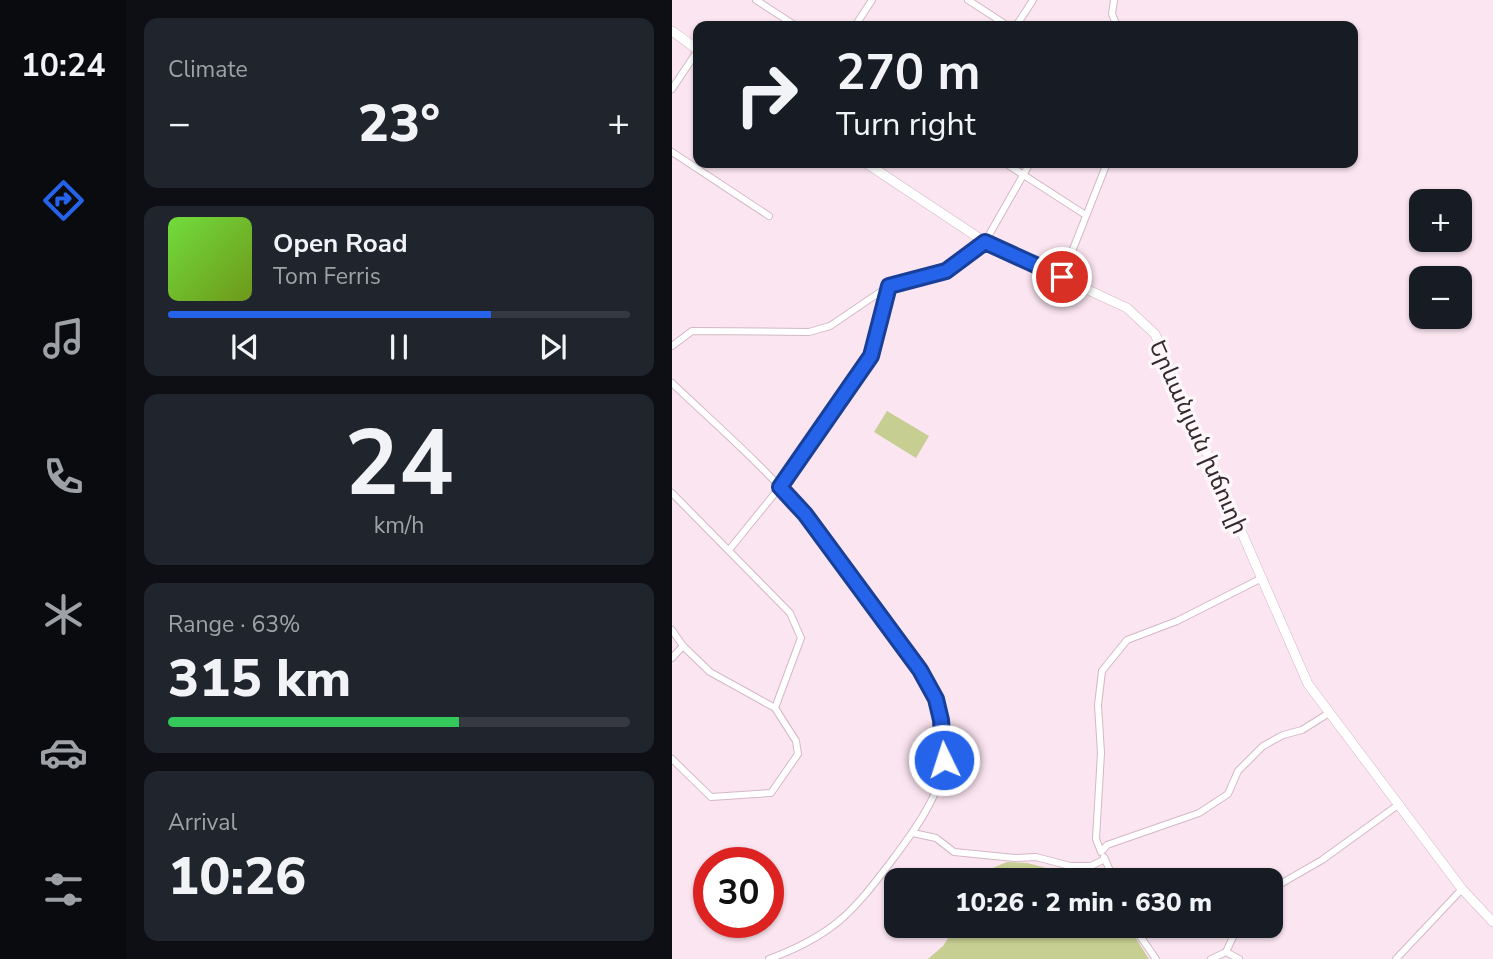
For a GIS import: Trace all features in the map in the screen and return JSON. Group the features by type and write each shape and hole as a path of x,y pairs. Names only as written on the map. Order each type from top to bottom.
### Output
{"main road":[{"path":"672,31 693,46"},
{"name":"Երևանյան խճուղի","path":"874,168 985,242 1127,308 1155,334 1308,684 1462,889 1493,922"}],"street":[{"path":"756,0 788,21"},
{"path":"858,21 872,0"},
{"path":"968,0 1000,21"},
{"path":"1019,21 1033,0"},
{"path":"1114,0 1112,14 1115,21"},
{"path":"672,89 693,58"},
{"path":"672,152 693,166"},
{"path":"696,168 769,216"},
{"path":"1013,168 1084,214"},
{"path":"672,346 692,331 809,332 830,326 889,286 946,271 985,242 1026,168"},
{"path":"1062,277 1084,214 1105,168"},
{"path":"729,550 780,487 871,356 889,286"},
{"path":"672,383 805,514 920,670 936,699 941,720 944,760 938,785 912,833 854,911 824,936 769,959"},
{"path":"672,493 790,613 801,638 775,708"},
{"path":"1109,868 1096,839 1101,753 1098,705 1102,671 1128,640 1177,621 1262,578"},
{"path":"672,630 683,646 710,672 775,708 798,749 798,754 771,793 711,797 672,759"},
{"path":"672,658 683,646"},
{"path":"912,833 936,838 954,852 1037,857 1070,866 1091,866 1103,855 1107,845 1199,813 1228,794 1238,771 1263,746 1283,735 1302,730 1329,713"},
{"path":"1283,882 1322,860 1398,805"},
{"path":"1396,959 1462,889"},
{"path":"1141,938 1156,959"},
{"path":"1211,959 1226,952 1232,938"},
{"path":"1226,952 1238,959"}],"green space":[{"path":"887,411 929,436 916,458 874,432"},
{"path":"1007,862 1047,868 993,868"},
{"path":"948,938 1136,938 1149,959 928,959"}],"route":[{"path":"944,760 941,720 936,699 920,670 805,514 780,487 871,356 889,286 903,280 946,271 985,242 1062,277"}]}
